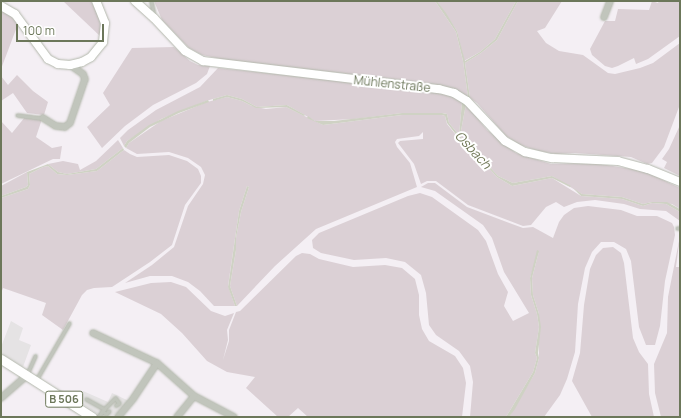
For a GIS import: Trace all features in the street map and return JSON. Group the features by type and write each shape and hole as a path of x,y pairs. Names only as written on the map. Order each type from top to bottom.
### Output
{"main road":[{"name":"B 506","path":"1,359 92,417"}],"street":[{"path":"1,6 15,14 48,59 58,64 70,65 88,59 96,52 103,42 105,23 96,1"},
{"name":"Mühlenstraße","path":"135,1 186,51 203,61 439,89 454,93 467,101 505,141 525,152 552,158 610,160 648,169 680,182"},
{"path":"604,17 610,1"},
{"path":"43,118 56,126 61,127 70,122 85,79 83,74 70,65"},
{"path":"93,334 157,363 194,396 234,417"},
{"path":"118,417 134,399 157,363"},
{"path":"2,395 27,375"},
{"path":"177,417 194,396"}],"lane":[{"path":"151,1 154,18"},
{"path":"17,116 43,118"},
{"path":"36,380 69,323"},
{"path":"27,375 35,356"},
{"path":"98,417 115,398 118,404"},
{"path":"86,399 103,410 106,414 109,411"}],"shaded area":[{"path":"63,1 91,1 102,29 101,37"},
{"path":"154,1 435,1 456,32 463,61 468,97 437,85 420,82 226,60 202,55 189,48 162,20"},
{"path":"437,1 516,1 495,39 480,52 464,61 457,31"},
{"path":"518,1 562,1 545,28 537,31 546,43 559,51 583,55 608,73 615,74 653,63 680,43 679,107 664,147 652,163 647,164 631,157 575,153 556,154 539,151 520,145 506,136 477,103 470,98 465,63 481,53 497,40"},
{"path":"652,1 658,3 659,1 680,1 680,36 648,59 636,64 634,58 612,68 605,66 592,55 590,49 605,21 615,21 618,9 649,10"},
{"path":"1,10 8,13 18,24 1,69"},
{"path":"174,47 190,61 198,65 210,66 207,74 196,83 153,105 125,126 102,148 87,127 110,105 103,93 132,48"},
{"path":"218,68 432,91 451,95 462,102 459,135 449,123 447,114 443,113 402,113 354,119 315,121 287,105 257,107 242,99 227,95 206,101 161,119 127,141 124,146 120,138 128,130 156,110 200,87"},
{"path":"17,75 33,91 48,102 44,115 27,113 13,93 1,101 1,76 8,85"},
{"path":"227,97 242,101 252,106 266,109 286,107 323,125 402,115 442,115 445,116 447,124 465,146 475,153 497,177 512,186 552,178 581,196 622,199 643,206 652,203 666,204 680,212 680,221 666,211 640,209 624,204 595,200 577,202 564,207 556,202 546,207 531,225 523,226 468,205 436,181 427,181 421,184 414,164 398,143 400,141 423,139 423,132 419,136 397,139 395,142 397,147 410,163 417,187 316,229 275,266 237,306 230,286 236,250 236,238 241,212 249,187 247,186 239,211 228,286 235,306 214,306 200,291 188,282 172,276 150,276 125,283 152,265 174,247 188,206 203,184 205,175 201,167 188,158 169,152 137,154 126,148 129,143 161,121 207,102"},
{"path":"466,104 487,130 516,153 551,164 594,163 644,171 680,188 680,209 672,204 652,202 643,204 622,197 582,194 552,176 513,183 498,176 460,136"},
{"path":"25,117 42,119 36,137 52,148 62,146 60,159 53,159 1,184 1,121 12,133"},
{"path":"680,125 680,176 664,168 667,162 662,159 669,149"},
{"path":"118,140 123,148 96,169 67,174 58,172 48,164 63,161 78,164 80,170 96,161"},
{"path":"124,150 137,157 169,155 187,161 198,169 201,176 201,183 185,205 172,245 150,262 112,287 87,290 82,295 63,330 42,315 46,303 3,288 1,293 1,198 28,189 30,185 29,174 43,167 48,166 57,174 67,175 97,171"},
{"path":"27,172 28,185 26,187 1,196 1,186"},
{"path":"428,183 435,183 467,207 523,228 533,227 553,238 559,222 564,215 574,208 588,206 621,210 637,216 657,216 672,223 675,235 665,281 660,326 655,345 646,345 639,327 631,261 626,249 614,242 601,242 592,252 585,268 578,304 575,352 567,379 560,395 544,417 509,417 535,373 539,358 539,327 535,353 537,358 533,372 506,417 470,417 473,382 470,366 459,351 436,335 429,325 426,293 421,275 405,262 386,258 354,260 321,253 313,248 312,240 319,233 408,196 420,193 432,197 478,230 486,241 498,274 508,292 504,306 513,321 529,313 504,272 492,238 483,225 435,191 421,187","holes":["539,251 532,278 533,295 539,314 539,327 537,314 531,295 530,278"]},
{"path":"680,236 676,267 680,267 680,417 661,417 655,393 654,364 667,333 668,297"},
{"path":"613,247 621,253 624,263 633,338 639,352 648,364 649,394 654,417 592,417 572,381 580,353 584,305 590,269 596,255 603,248"},
{"path":"302,253 310,254 319,259 353,267 385,265 402,268 415,279 419,295 419,315 422,329 429,341 455,356 463,368 466,383 462,417 308,417 298,408 288,417 278,417 246,388 255,377 227,372 207,361 182,333 161,314 115,292 151,283 171,282 186,287 211,311 225,316 234,313 227,330 228,340 223,360 229,341 229,330 236,312 240,311 296,256"},
{"path":"11,321 23,328 19,340 31,345 23,367 1,354 1,347"},
{"path":"83,391 108,402 112,393 129,401 112,417 102,417 81,403"}],"water":[{"path":"435,1 437,1 446,13 457,31 465,61 480,52 495,39 516,1 518,1 497,40 481,53 465,63 470,98 468,97 463,61 456,32"},
{"path":"227,95 242,99 257,107 287,105 305,115 304,116 286,107 256,108 242,101 227,97 213,101 213,99"},
{"path":"208,100 209,102 179,113 150,127 129,143 126,148 124,146 127,141 149,125 178,111"},
{"name":"Osbach","path":"462,102 466,104 460,136 498,176 513,183 552,176 571,186 570,187 552,178 512,186 497,177 475,153 465,146 447,123 445,116 442,115 402,115 323,125 307,118 308,116 315,121 334,121 402,113 442,113 447,114 449,123 459,135"},
{"path":"123,148 124,150 97,171 67,175 57,174 48,166 43,167 29,174 30,185 28,189 1,198 1,196 28,185 27,172 48,164 58,172 67,174 96,169"},
{"path":"247,186 249,187 241,212 236,238 236,250 230,286 237,306 235,306 228,287 239,211"},
{"path":"573,188 582,194 622,197 643,204 652,202 667,202 680,209 680,212 666,204 652,203 643,206 622,199 581,196"},
{"path":"537,250 539,251 532,278 533,295 539,314 541,327 538,353 539,358 535,373 515,409 509,417 506,417 533,372 537,358 535,353 539,327 537,314 531,295 530,278"}]}
